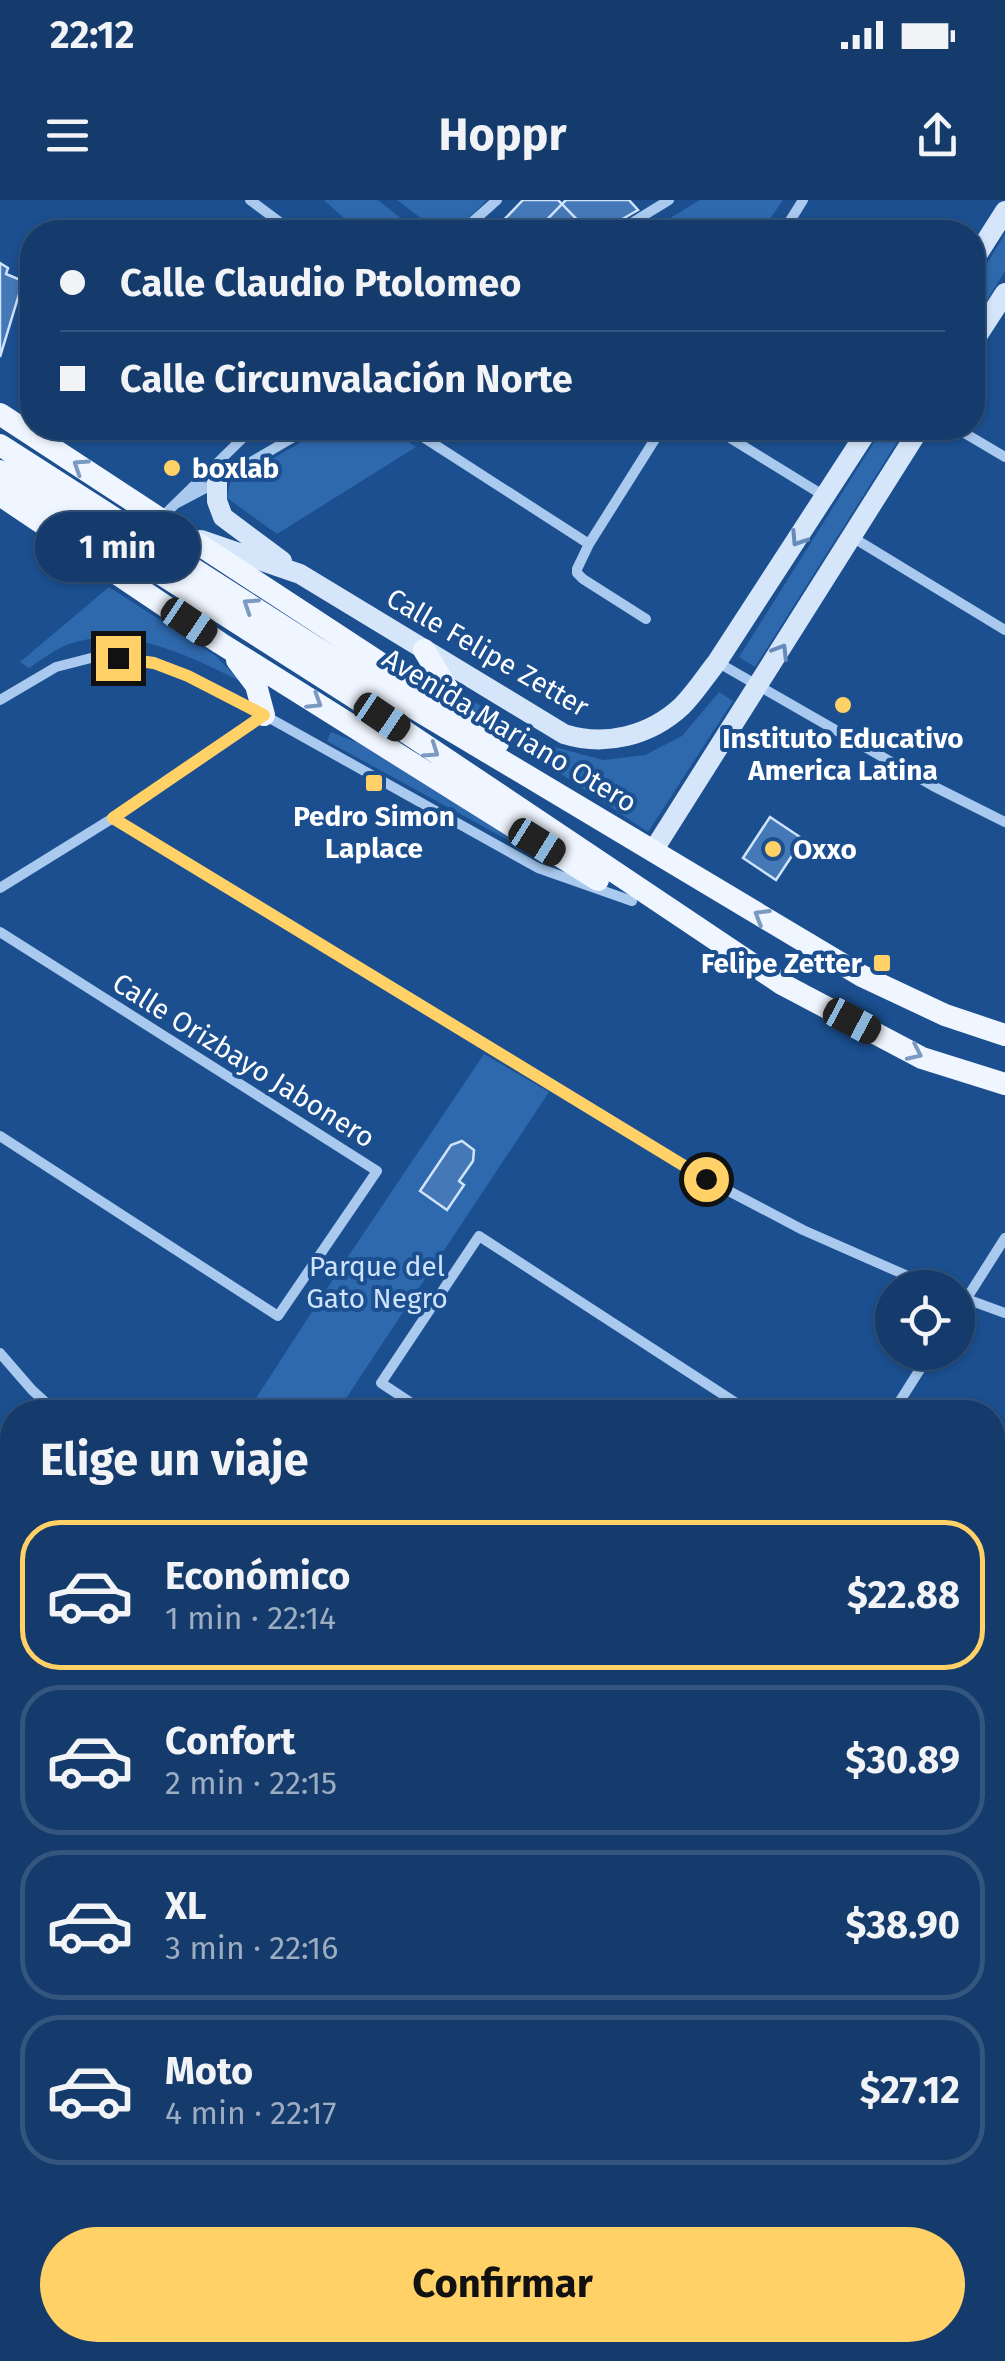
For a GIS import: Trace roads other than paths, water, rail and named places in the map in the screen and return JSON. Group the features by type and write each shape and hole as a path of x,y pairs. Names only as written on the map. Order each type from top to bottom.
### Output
{"main road":[{"path":"985,243 1005,211"},
{"path":"985,324 1005,293"},
{"path":"45,440 168,511 180,533 467,720 597,816"},
{"name":"Calle Felipe Zetter","path":"180,533 300,574 564,734 588,740 624,737 652,727 681,707 717,662 862,440"},
{"path":"654,851 913,440"},
{"name":"Avenida Mariano Otero","path":"0,446 357,686 687,922 782,984 922,1058 1005,1084"},
{"name":"Avenida Mariano Otero","path":"0,471 357,686 597,816 862,976 945,1015 1005,1035"},
{"path":"217,482 217,501 223,516 300,574"},
{"path":"0,494 220,643 632,901 687,922"},
{"path":"220,643 244,666 256,685 264,715"},
{"path":"424,650 467,720"}],"street":[{"path":"250,200 277,220"},
{"path":"474,220 497,200"},
{"path":"636,220 669,200"},
{"path":"168,511 240,440"},
{"path":"168,511 288,440"},
{"path":"428,440 589,544"},
{"path":"646,619 577,574 589,544 654,440"},
{"path":"733,440 826,498"},
{"path":"976,440 1005,457"},
{"path":"852,537 1005,630"},
{"path":"0,700 56,667 91,658 154,663 264,715 538,868 632,901"},
{"path":"717,662 933,786 1005,822"},
{"path":"0,888 113,818 264,715"},
{"path":"113,818 706,1179 802,1230 894,1270"},
{"name":"Calle Orizbayo Jabonero","path":"0,932 377,1171 278,1316 0,1136"},
{"path":"406,1400 381,1384 479,1236 732,1400"},
{"path":"975,1279 1005,1238"},
{"path":"975,1303 1005,1313"},
{"path":"0,1353 45,1400"},
{"path":"901,1400 920,1370"}],"place":[{"name":"boxlab","path":"172,468"},
{"name":"Instituto Educativo America Latina","path":"843,705"},
{"name":"Pedro Simon Laplace","path":"374,783"},
{"name":"Oxxo","path":"773,849"},
{"name":"Felipe Zetter","path":"882,963"}],"park label":[{"name":"Parque del Gato Negro","path":"377,1282"}]}
